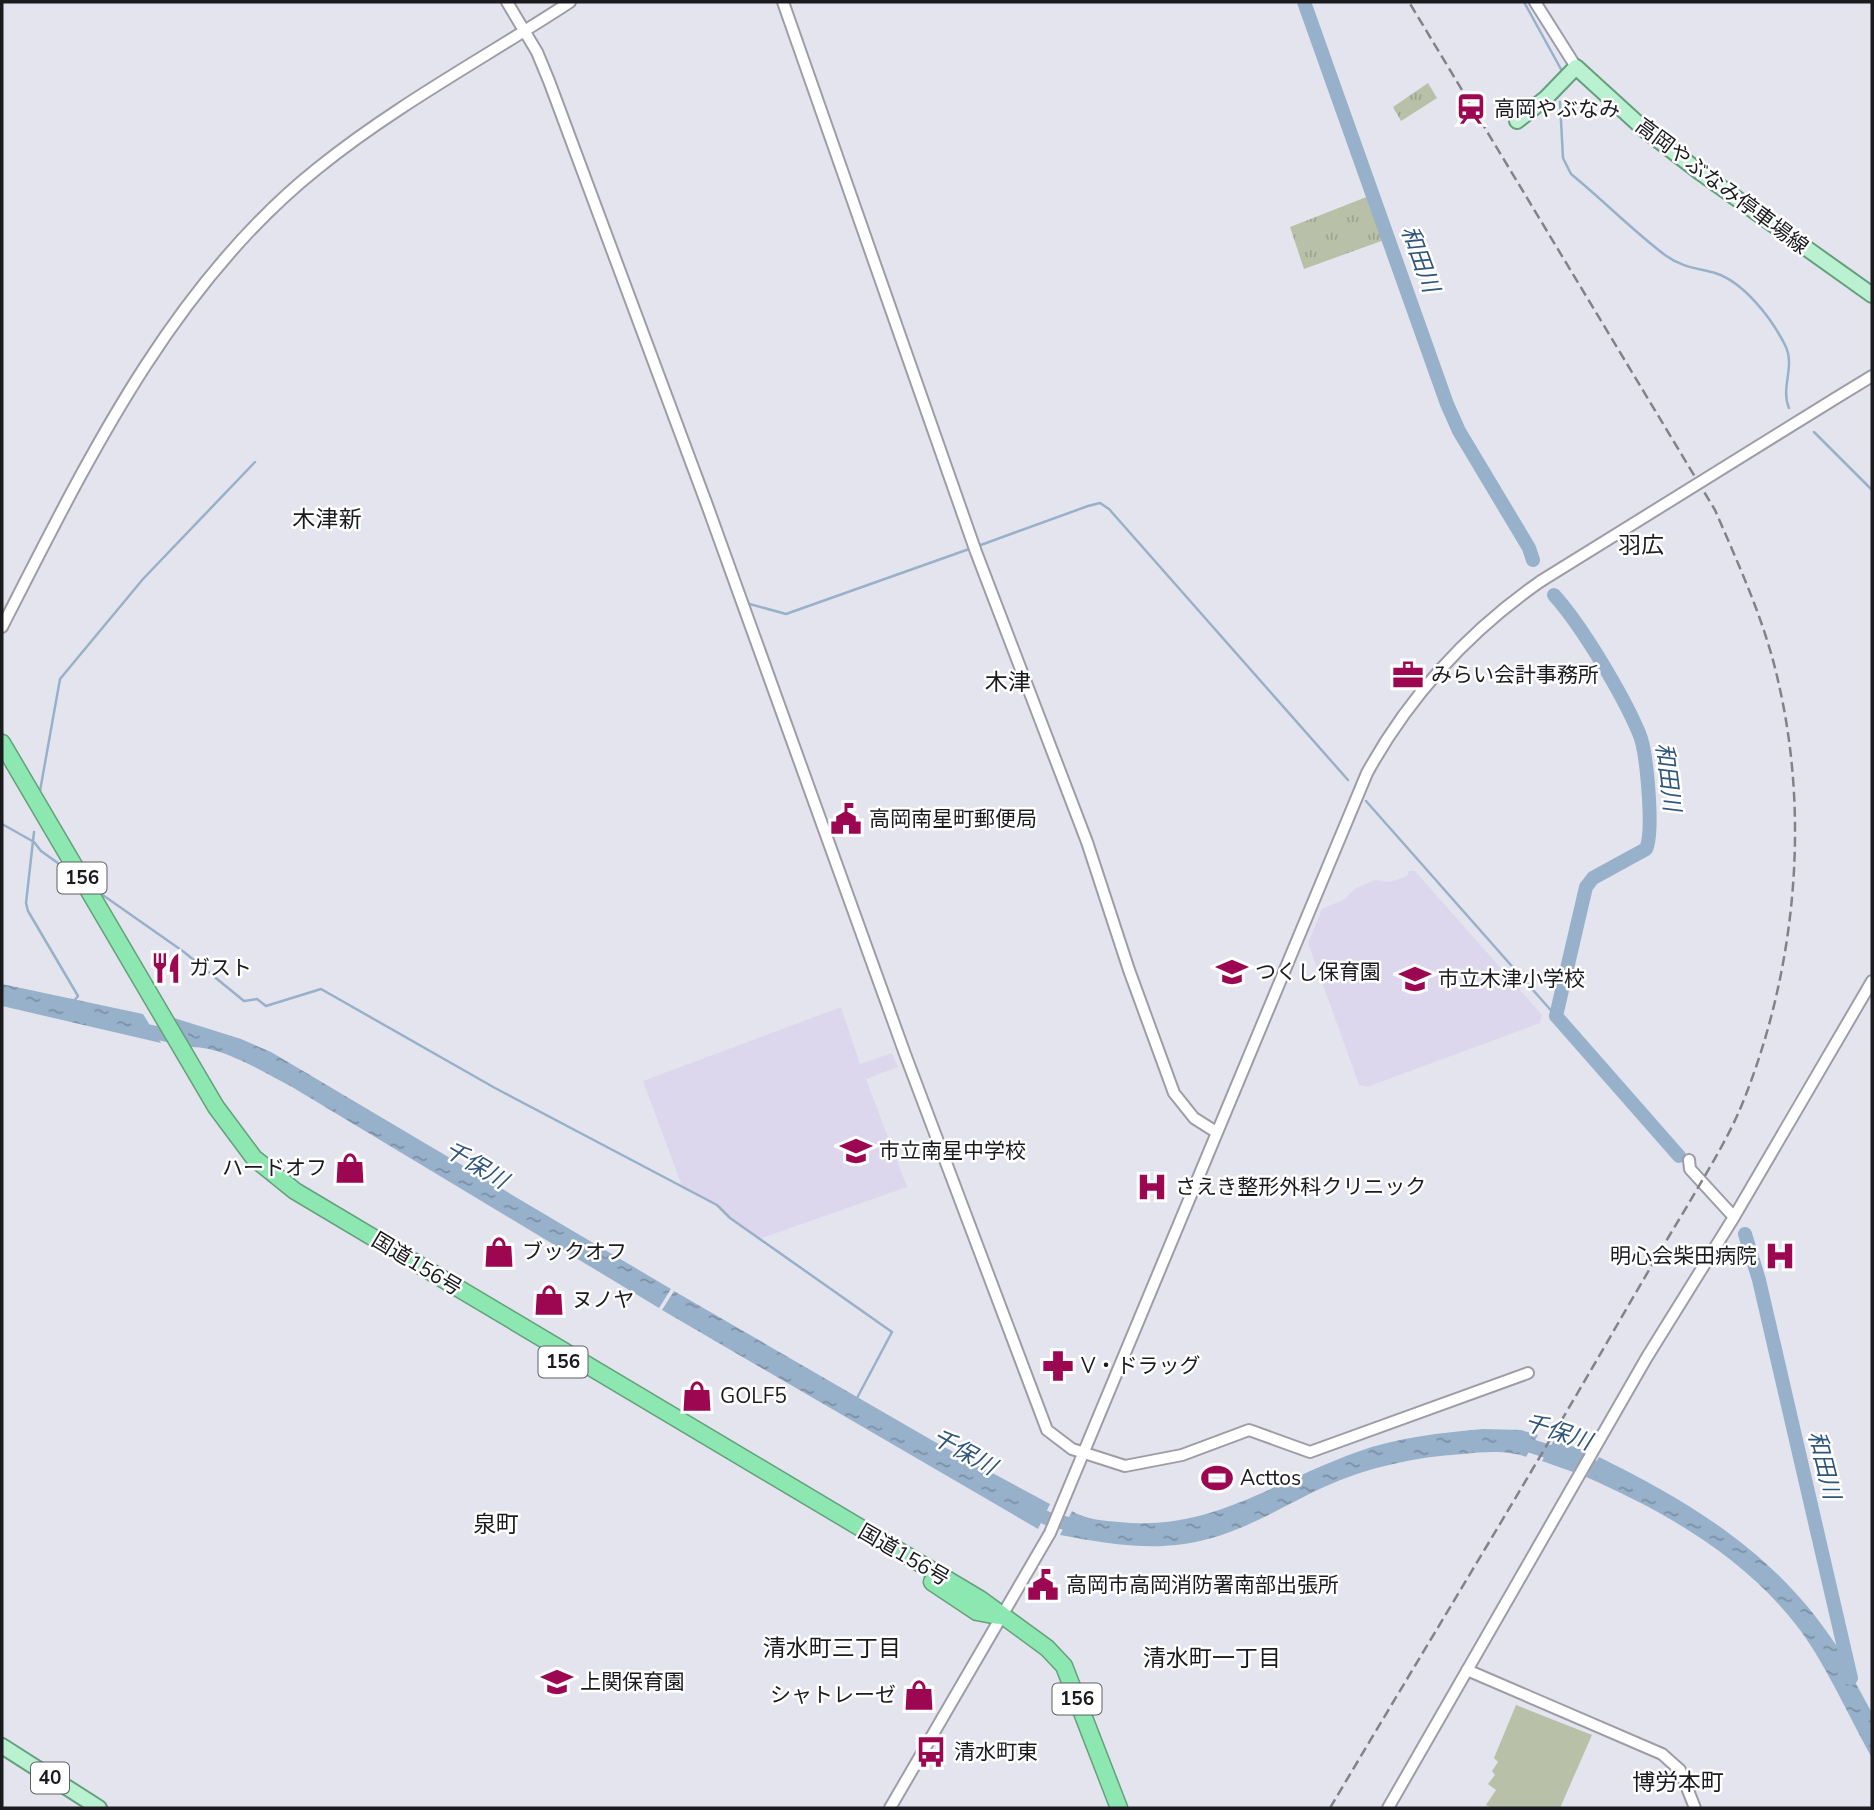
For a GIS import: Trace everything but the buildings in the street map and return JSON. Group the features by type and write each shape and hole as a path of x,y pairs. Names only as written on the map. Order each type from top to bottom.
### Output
{"highway":[{"name":"国道156号","path":"2,743 229,1140 248,1163 291,1199 913,1569 976,1612 1000,1616 1047,1648 1064,1666 1119,1808"},
{"name":"国道156号","path":"2,762 156,1013"}],"main road":[{"path":"1517,121 1546,98 1576,66"},
{"name":"高岡やぶなみ停車場線","path":"1576,66 1645,130 1700,173 1872,295"},
{"name":"40","path":"2,1746 99,1808"}],"street":[{"path":"507,2 525,31 553,92 905,1054 1047,1430 1058,1441 1084,1453 1125,1466 1151,1463 1249,1430 1310,1452 1528,1373"},
{"path":"2,626 149,358 220,263 279,201 361,135 570,2"},
{"path":"783,2 974,547 1087,842 1129,970 1174,1093 1194,1118 1216,1132"},
{"path":"1535,2 1576,66"},
{"path":"890,1808 1050,1533 1349,810 1379,751 1413,701 1452,655 1487,622 1541,581 1872,376"},
{"path":"1388,1808 1592,1452 1872,981"},
{"path":"1689,1160 1690,1169 1734,1217"},
{"path":"1468,1670 1662,1754 1681,1770 1695,1808"}],"shaded area":[{"name":"市立木津小学校","path":"1409,871 1415,871 1542,1015 1540,1023 1367,1087 1359,1085 1308,943 1322,909 1343,900 1356,888 1375,880 1390,882 1407,876"},
{"path":"841,1007 860,1064 892,1053 898,1067 866,1079 907,1187 759,1239 724,1214 718,1205 683,1189 643,1081"}],"green space":[{"path":"1428,83 1437,98 1401,121 1393,107"},
{"path":"1369,196 1384,240 1304,269 1290,227"},
{"path":"1516,1705 1592,1735 1560,1808 1492,1808 1486,1805 1496,1790 1488,1784 1495,1775 1492,1771 1498,1762 1494,1758"}],"water":[{"path":"2,984 143,1014 161,1043 2,1006"},
{"path":"171,1017 241,1039 271,1052 671,1289 659,1308 292,1087 228,1055 214,1050 188,1047"},
{"path":"674,1291 935,1442 1050,1504 1038,1529 662,1310"},
{"path":"1483,1429 1521,1430 1538,1435 1526,1457 1503,1452 1479,1453 1392,1464 1324,1487 1238,1529 1190,1543 1134,1546 1060,1535 1072,1511 1088,1518 1119,1522 1152,1523 1183,1519 1241,1502 1372,1447 1419,1436"},
{"path":"1554,1440 1586,1451 1573,1472 1542,1461"},
{"path":"1599,1457 1700,1513 1731,1534 1787,1584 1836,1645 1841,1647 1856,1678 1854,1680 1872,1713 1872,1758 1819,1659 1774,1599 1747,1573 1686,1529 1620,1492 1586,1477"}],"waterway":[{"name":"和田川","path":"1304,2 1447,404 1459,431 1529,548 1533,560"},
{"path":"1524,2 1562,71"},
{"path":"1560,102 1563,158 1571,174 1665,255 1683,265 1726,278 1736,284 1765,313 1788,353 1786,393 1789,408"},
{"path":"1814,432 1872,490"},
{"path":"40,791 60,679 143,579 255,462"},
{"path":"978,546 1100,503 1109,509 1348,780"},
{"path":"746,603 786,614 972,548"},
{"name":"和田川","path":"1554,595 1601,661 1639,733 1645,756 1649,810 1646,849 1593,878 1586,887 1556,1016 1679,1156"},
{"path":"1366,801 1556,1016"},
{"path":"2,824 34,842 41,851 69,871"},
{"path":"34,832 26,903 28,911 78,996 74,1001"},
{"path":"97,891 184,952 244,1001 257,999 266,1006 321,989 495,1088 717,1205 730,1218 892,1332 857,1398"},
{"name":"千保川","path":"137,1029 182,1038"},
{"name":"和田川","path":"1745,1234 1759,1280 1851,1678"},
{"name":"千保川","path":"1516,1441 1589,1465 1609,1475"},
{"name":"千保川","path":"1029,1510 1051,1520 1083,1527"}],"railway":[{"path":"1330,1808 1565,1415 1731,1128 1761,1053 1775,1002 1792,896 1795,843 1794,789 1788,737 1774,662 1760,618 1715,510 1409,2"}],"place":[{"name":"高岡やぶなみ","path":"1471,109"},
{"name":"みらい会計事務所","path":"1408,675"},
{"name":"高岡南星町郵便局","path":"846,819"},
{"name":"ガスト","path":"166,968"},
{"name":"つくし保育園","path":"1232,972"},
{"name":"市立木津小学校","path":"1415,979"},
{"name":"市立南星中学校","path":"856,1151"},
{"name":"ハードオフ","path":"350,1168"},
{"name":"さえき整形外科クリニック","path":"1152,1187"},
{"name":"ブックオフ","path":"499,1252"},
{"name":"明心会柴田病院","path":"1780,1256"},
{"name":"ヌノヤ","path":"549,1300"},
{"name":"V・ドラッグ","path":"1058,1366"},
{"name":"GOLF5","path":"697,1396"},
{"name":"Acttos","path":"1217,1478"},
{"name":"高岡市高岡消防署南部出張所","path":"1043,1585"},
{"name":"上関保育園","path":"557,1682"},
{"name":"シャトレーゼ","path":"919,1695"},
{"name":"清水町東","path":"931,1752"}],"district":[{"name":"木津新","path":"327,519"},
{"name":"羽広","path":"1641,545"},
{"name":"木津","path":"1008,682"},
{"name":"泉町","path":"496,1524"},
{"name":"清水町三丁目","path":"832,1648"},
{"name":"清水町一丁目","path":"1212,1658"},
{"name":"博労本町","path":"1678,1782"}]}
